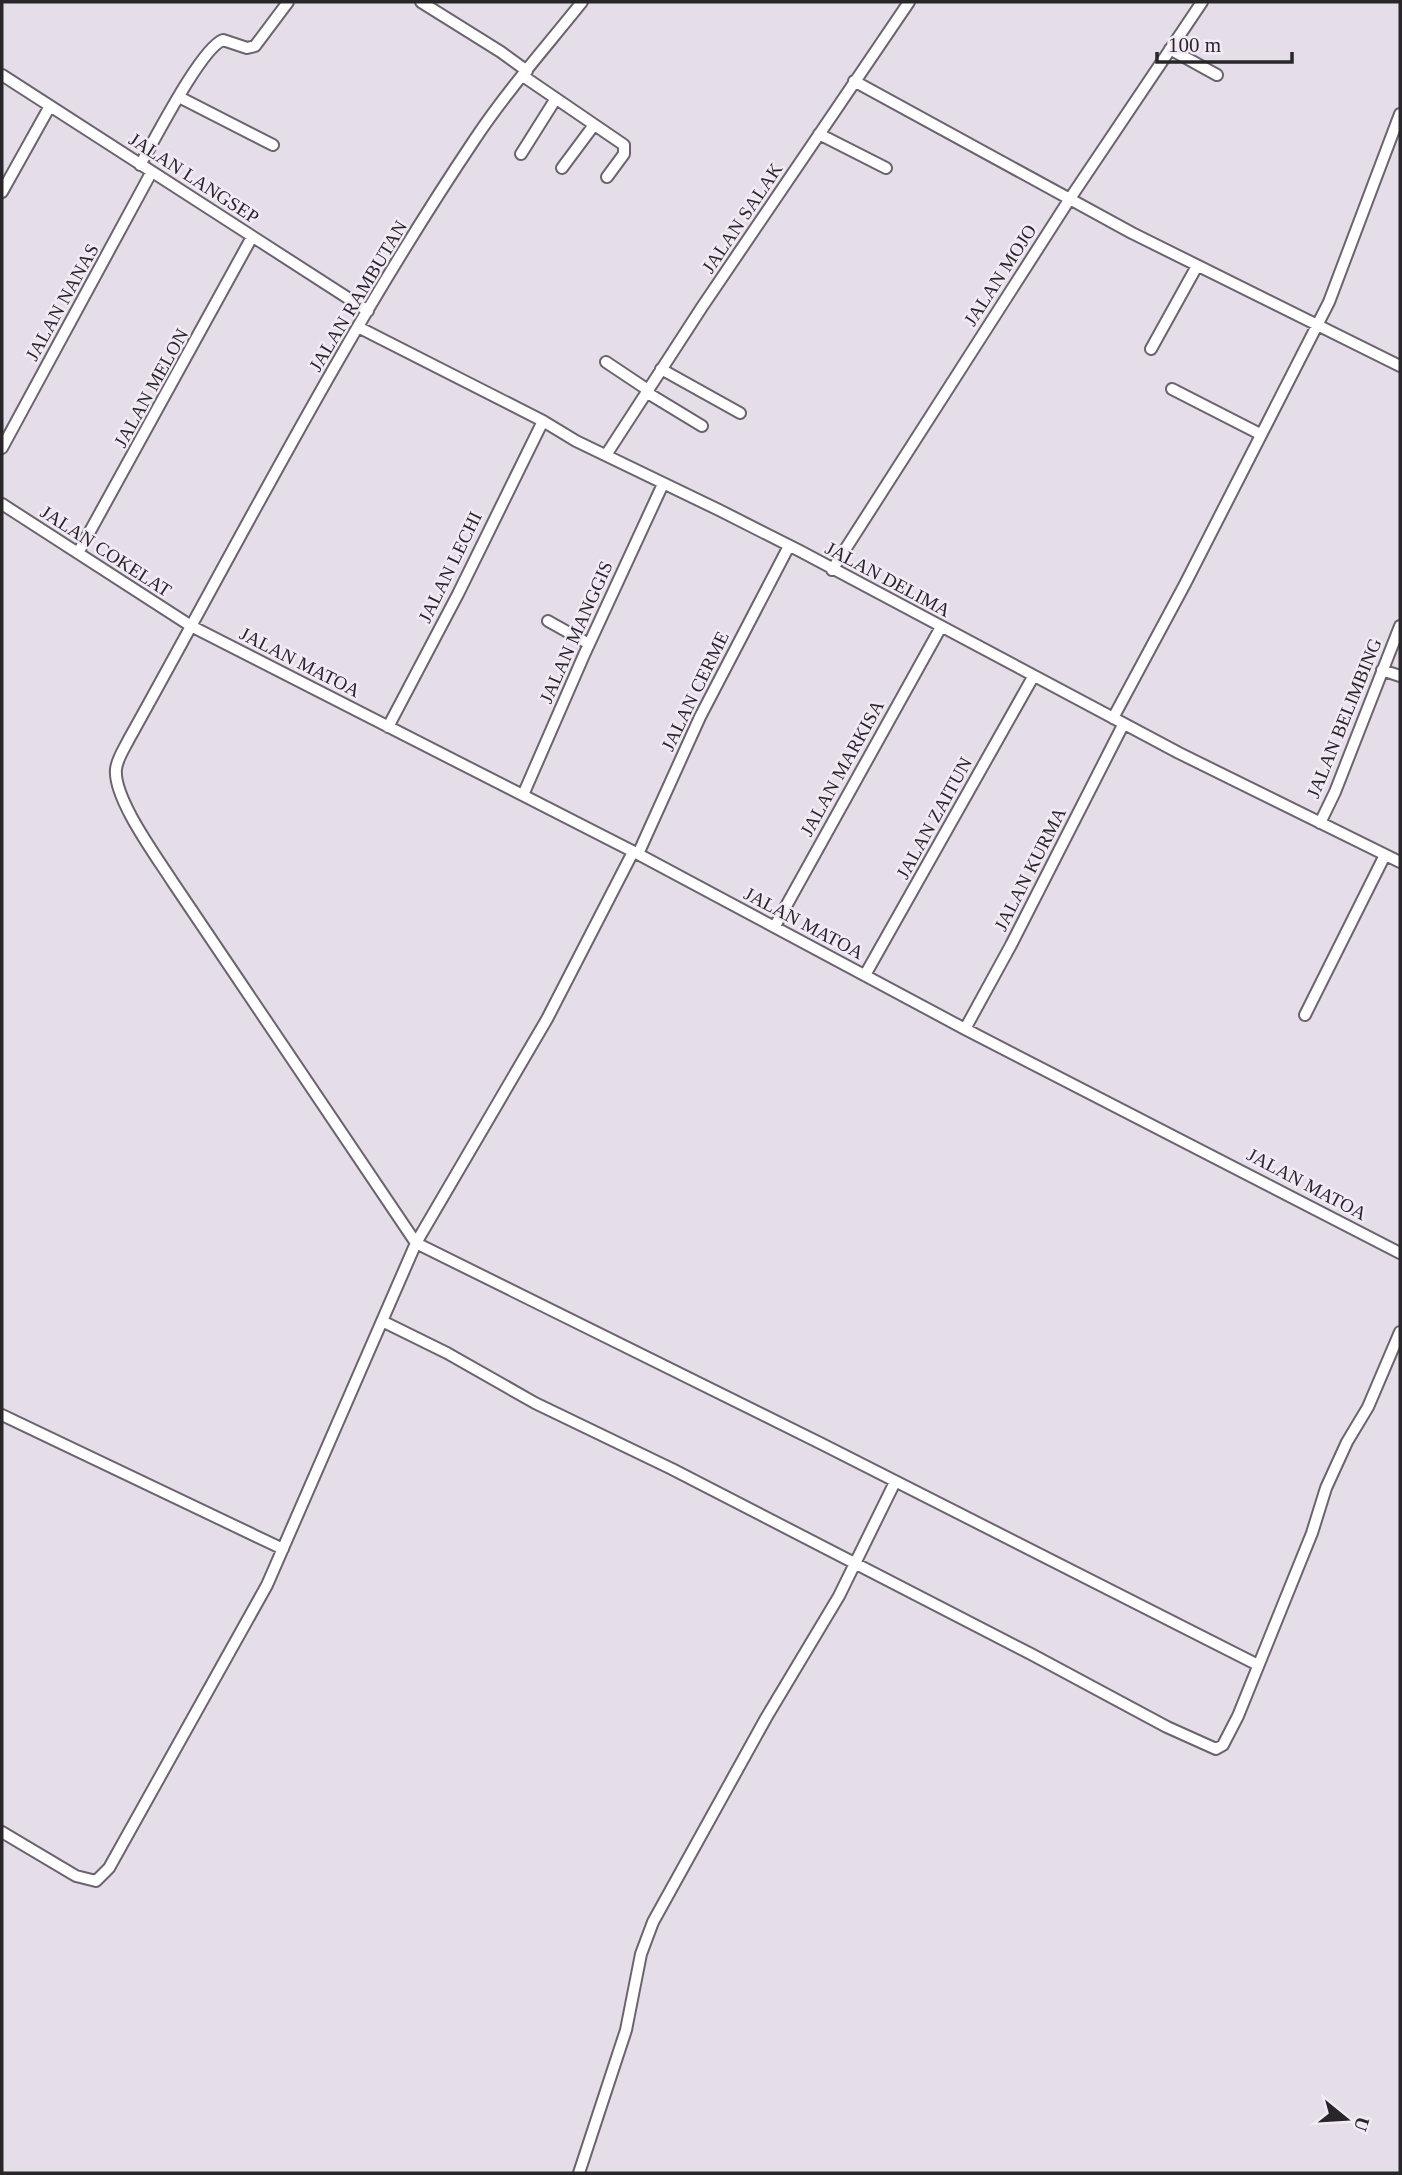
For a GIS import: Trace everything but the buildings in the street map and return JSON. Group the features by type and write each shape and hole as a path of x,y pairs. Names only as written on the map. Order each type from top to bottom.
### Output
{"street":[{"path":"140,165 179,97 215,44 223,40 247,48 255,47 288,2"},
{"path":"421,2 502,52 555,100 625,148 624,154 607,177"},
{"name":"JALAN RAMBUTAN","path":"416,1242 134,821 122,797 116,773 117,763 358,327 475,139 582,2"},
{"name":"JALAN SALAK","path":"606,455 909,2"},
{"name":"JALAN MOJO","path":"832,570 1069,200 1202,2"},
{"path":"1170,49 1217,75"},
{"name":"JALAN LANGSEP","path":"2,75 368,311"},
{"path":"854,82 1069,200 1317,327 1400,366"},
{"path":"179,97 273,145"},
{"path":"521,154 555,100"},
{"path":"2,192 50,106"},
{"path":"1113,718 1317,327 1340,275 1400,114"},
{"path":"562,168 594,125"},
{"path":"819,134 886,168"},
{"name":"JALAN NANAS","path":"2,448 151,173"},
{"name":"JALAN MELON","path":"78,553 176,380 252,237"},
{"path":"1151,349 1197,266"},
{"name":"JALAN DELIMA","path":"358,327 543,421 576,441 789,546 1123,724 1400,862"},
{"path":"607,362 702,426"},
{"path":"661,369 740,414"},
{"path":"1172,388 1260,434"},
{"name":"JALAN LECHI","path":"388,727 543,421"},
{"name":"JALAN MANGGIS","path":"523,796 663,484"},
{"name":"JALAN COKELAT","path":"2,505 191,626"},
{"name":"JALAN CERME","path":"2,1832 76,1876 96,1881 103,1876 267,1585 416,1242 547,1019 635,853 700,717 789,546"},
{"path":"548,621 589,644"},
{"name":"JALAN MATOA","path":"191,626 635,853 965,1029 1400,1253"},
{"name":"JALAN BELIMBING","path":"1321,823 1382,670 1396,649 1400,626"},
{"name":"JALAN MARKISA","path":"775,926 941,627"},
{"path":"1382,670 1400,676"},
{"name":"JALAN ZAITUN","path":"865,975 1033,677"},
{"name":"JALAN KURMA","path":"965,1029 1011,945 1123,724"},
{"path":"1305,1015 1385,855"},
{"path":"416,1242 1258,1665"},
{"path":"382,1321 447,1353 535,1403 856,1563 1167,1727 1216,1749 1223,1745 1233,1726 1312,1533 1326,1488 1347,1442 1367,1408 1400,1332"},
{"path":"2,1415 283,1549"},
{"path":"579,2173 623,2039 640,1954 653,1922 856,1563 895,1482"}]}
